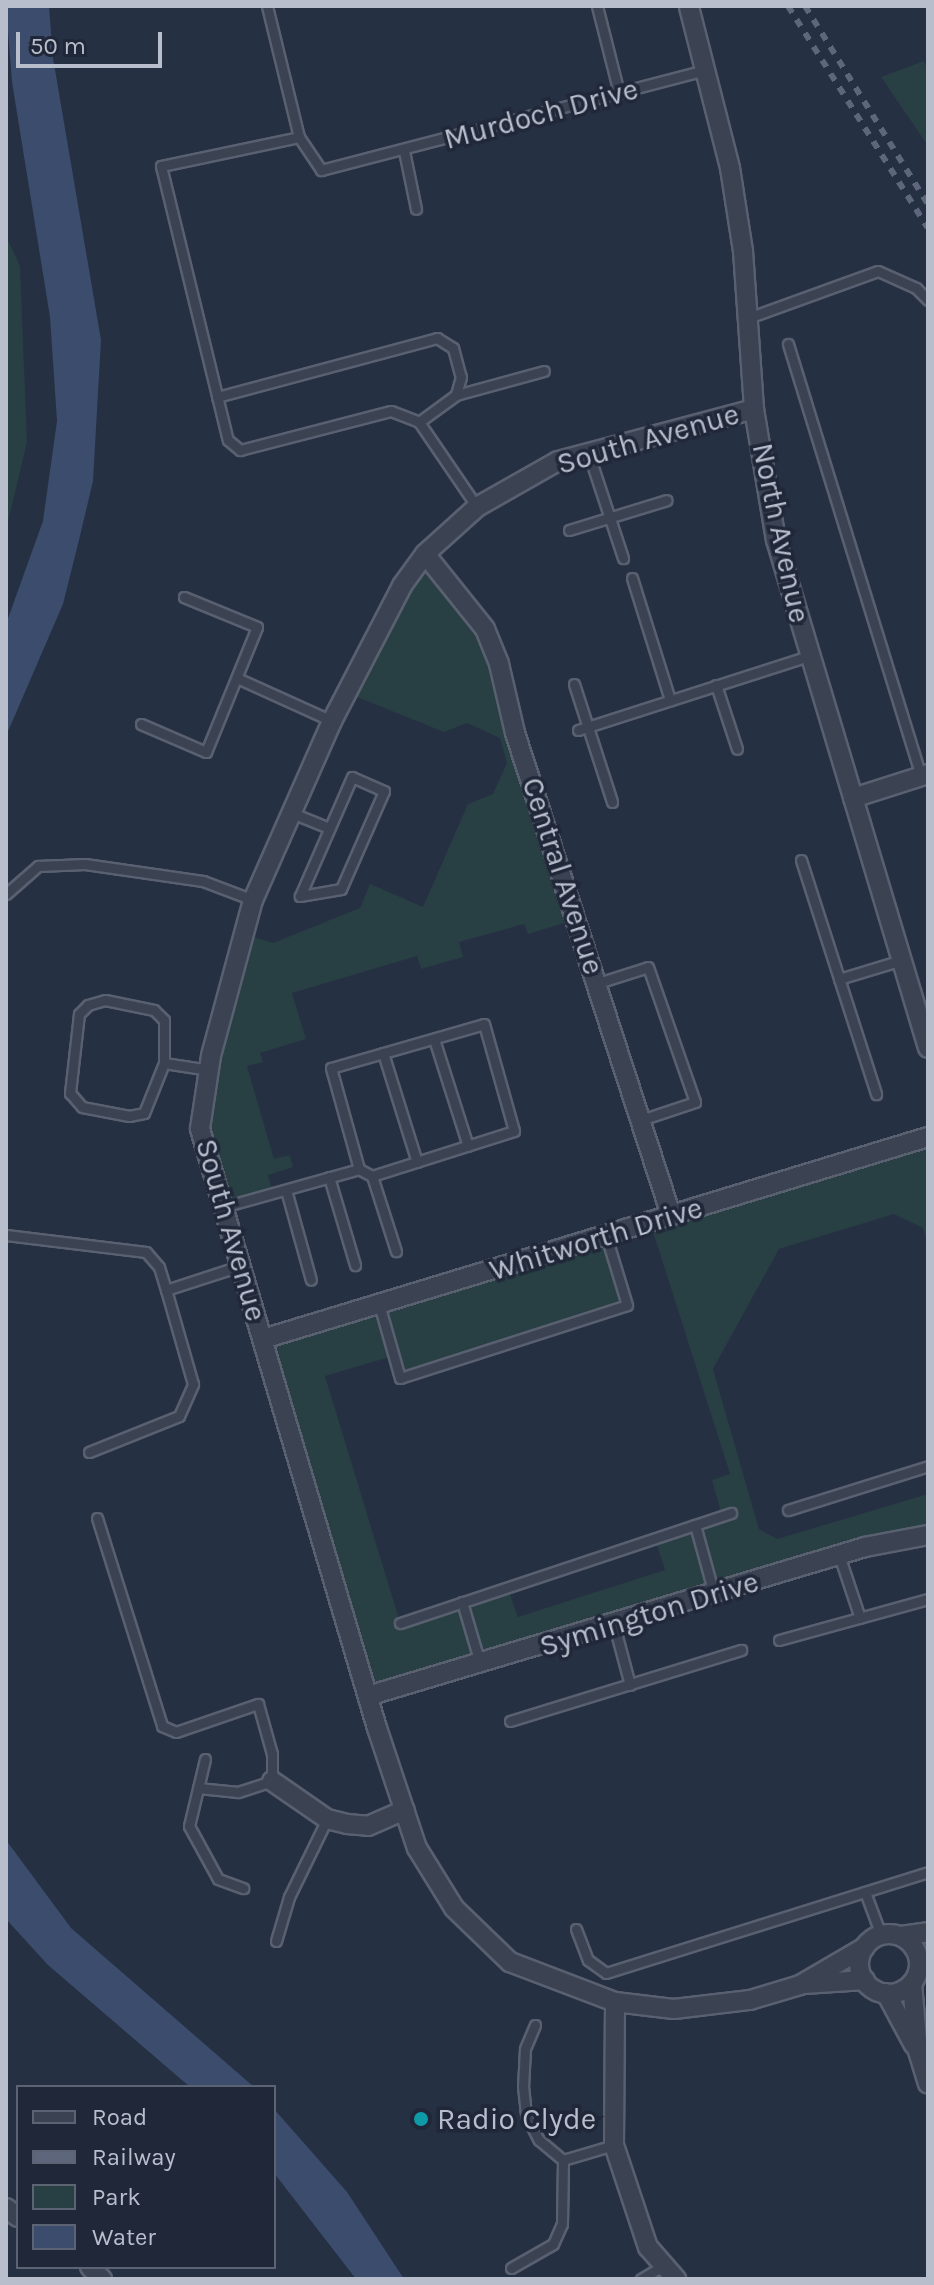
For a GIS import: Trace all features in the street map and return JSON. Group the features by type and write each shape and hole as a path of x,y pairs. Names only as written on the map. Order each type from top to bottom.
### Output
{"street":[{"name":"North Avenue","path":"689,7 730,168 748,318 754,409 776,540 928,1048"},
{"name":"South Avenue","path":"754,409 558,461 477,507 425,554 402,586 332,721 253,900 209,1070 200,1129 417,1848 454,1908 510,1962 615,2002 674,2009 750,2000 800,1985 865,1980"},
{"name":"Central Avenue","path":"425,554 485,629 671,1215"},
{"path":"853,798 924,776"},
{"name":"Whitworth Drive","path":"263,1339 928,1137"},
{"name":"Symington Drive","path":"371,1695 614,1625 839,1555 928,1535"},
{"path":"272,1781 327,1819 368,1826 405,1810"},
{"path":"918,2051 886,1993 865,1980 859,1964 865,1947 881,1935 928,1932"},
{"path":"901,1936 915,1948 924,1962 912,1983 918,2051 928,2084"},
{"name":"South Avenue","path":"800,1985 865,1947"},
{"path":"886,1993 912,1983"},
{"path":"615,2002 614,2145 648,2247 669,2272"}],"lane":[{"path":"267,6 299,137 161,166 228,440 240,450 391,411 419,422 477,507"},
{"path":"597,6 619,93"},
{"name":"Murdoch Drive","path":"299,137 321,170 404,151 705,70"},
{"path":"404,151 416,209"},
{"path":"748,318 878,271 916,288 928,300"},
{"path":"217,397 437,338 453,348 461,377 456,395"},
{"path":"788,344 924,776"},
{"path":"419,422 456,395 544,371"},
{"path":"588,452 623,558"},
{"path":"569,530 667,500"},
{"path":"632,578 670,700"},
{"path":"141,724 206,752 257,627 184,597"},
{"path":"584,728 809,656"},
{"path":"237,678 332,721"},
{"path":"574,684 584,728 612,802"},
{"path":"716,685 737,749"},
{"path":"352,777 384,791 341,889 300,896 329,828 352,777"},
{"path":"292,813 329,828"},
{"path":"801,860 876,1094"},
{"path":"6,894 38,866 85,864 203,881 253,900"},
{"path":"839,979 902,960"},
{"path":"598,983 648,967 695,1102 641,1120"},
{"path":"105,1000 154,1010 164,1020 164,1063 144,1113 129,1116 82,1107 70,1093 79,1014 88,1005 105,1000"},
{"path":"359,1169 331,1068 484,1024 514,1131 372,1176"},
{"path":"434,1039 468,1146"},
{"path":"383,1053 417,1162"},
{"path":"164,1063 209,1070"},
{"path":"223,1207 359,1169 372,1176 396,1251"},
{"path":"329,1177 355,1265"},
{"path":"286,1190 311,1280"},
{"path":"6,1235 146,1252 159,1267 193,1384 179,1416 89,1452"},
{"path":"379,1304 400,1378 627,1305 606,1236"},
{"path":"166,1290 240,1266"},
{"path":"788,1510 926,1467 928,1481"},
{"path":"400,1623 731,1513"},
{"path":"97,1518 162,1726 176,1732 258,1704 272,1754 272,1781 238,1792 198,1788"},
{"path":"695,1525 714,1594"},
{"path":"839,1555 860,1618"},
{"path":"779,1640 928,1599"},
{"path":"462,1602 480,1663"},
{"path":"614,1625 630,1685"},
{"path":"510,1721 741,1650"},
{"path":"205,1759 189,1826 218,1879 243,1888"},
{"path":"276,1941 289,1897 327,1819"},
{"path":"576,1929 588,1960 606,1973 928,1872"},
{"path":"865,1892 881,1935"},
{"path":"535,2025 525,2049 526,2115 539,2140 563,2160"},
{"path":"563,2160 614,2145"},
{"path":"511,2268 553,2244 562,2224 563,2160"},
{"path":"641,2279 669,2272"}],"green space":[{"path":"924,61 928,72 928,146 881,77"},
{"path":"6,236 20,266 27,442 6,530"},
{"path":"425,554 485,629 574,920 528,934 524,924 459,942 463,957 421,969 417,956 292,993 306,1039 260,1053 263,1062 247,1066 274,1159 290,1155 293,1167 268,1175 273,1193 223,1207 200,1129 241,933 273,943 360,908 370,884 423,907 468,804 493,794 507,763 500,738 467,723 444,732 347,693"},
{"path":"928,1137 928,1245 923,1228 894,1214 779,1249 713,1369 759,1529 777,1539 928,1494 928,1535 371,1695 263,1339 606,1236 627,1305 400,1378 393,1356 325,1376 400,1622 507,1586 518,1617 665,1570 655,1539 722,1516 712,1480 730,1474 650,1222"}],"water":[{"path":"6,6 49,6 53,58 101,340 93,481 79,540 63,604 6,736 6,624 43,521 57,421 50,317 12,82"},
{"path":"6,1840 71,1928 252,2085 188,2085 48,1965 6,1919"},
{"path":"276,2111 347,2192 404,2279 356,2279 276,2176"}],"railway":[{"path":"788,6 928,228"},
{"path":"805,6 928,204"}],"place":[{"name":"Radio Clyde","path":"421,2119"}]}
